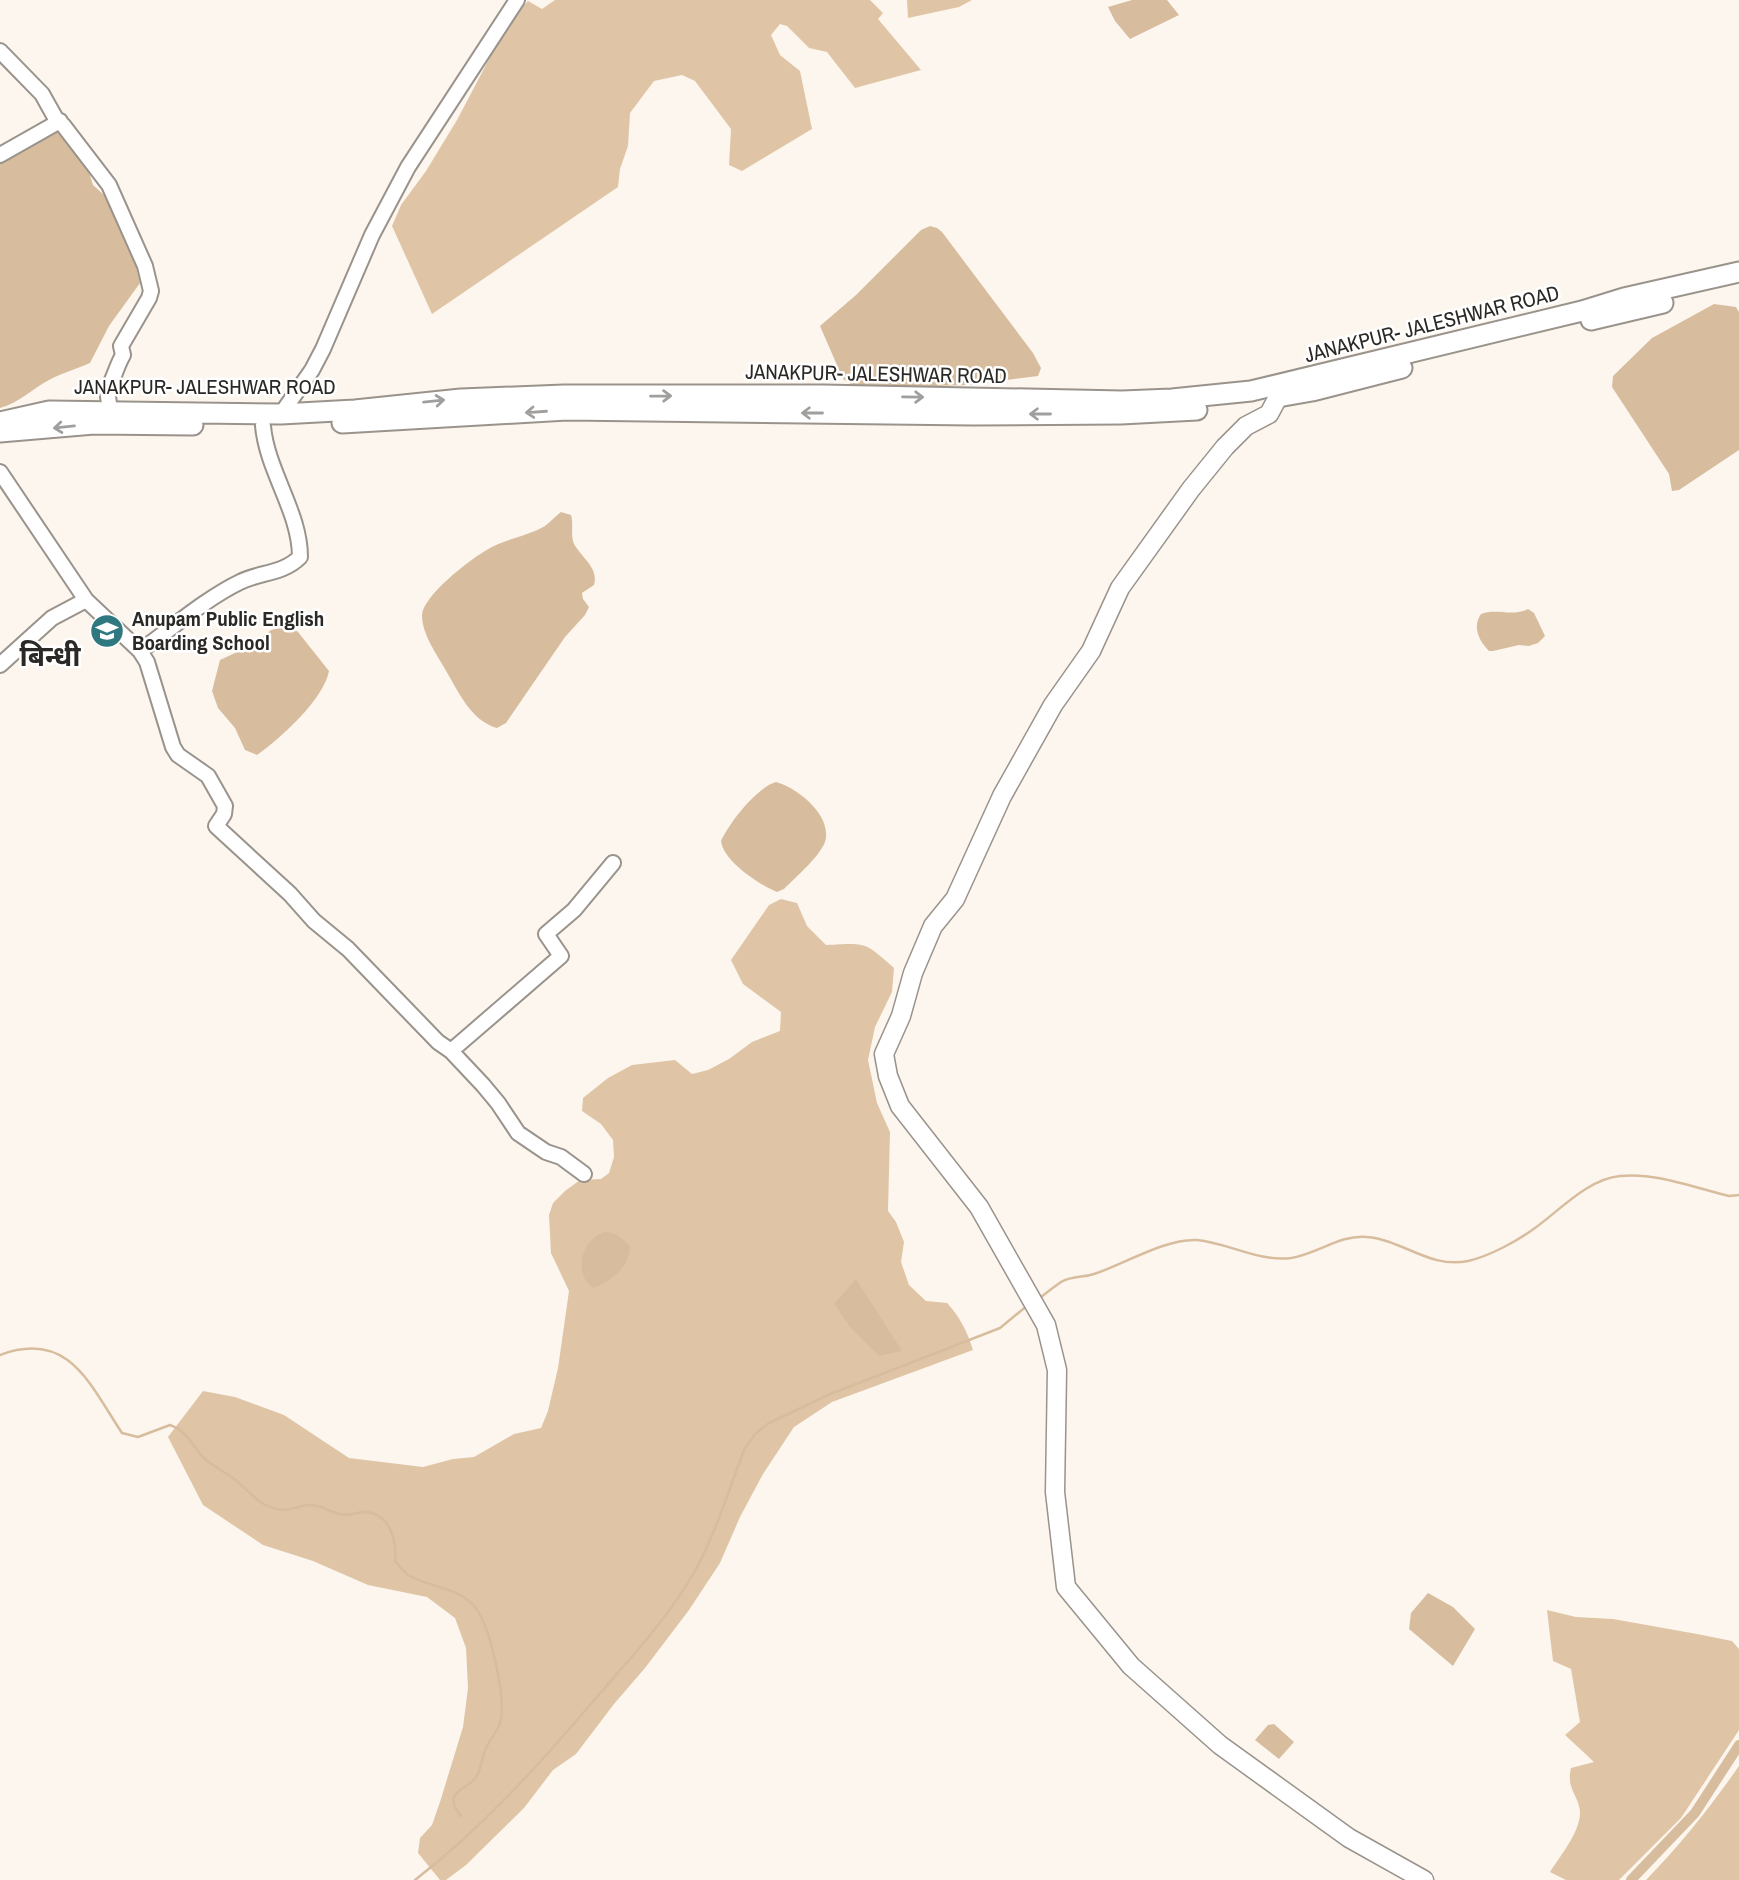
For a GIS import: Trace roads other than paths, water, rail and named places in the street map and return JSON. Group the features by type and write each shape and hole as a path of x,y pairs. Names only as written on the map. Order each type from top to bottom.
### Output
{"highway":[{"name":"JANAKPUR- JALESHWAR ROAD","path":"0,432 94,424 262,426 567,410 1121,414 1217,409 1624,299 1739,272"},
{"name":"JANAKPUR- JALESHWAR ROAD","path":"0,422 49,411 281,414 355,410 461,399 564,395 823,395 1135,400 1312,391 1739,284"}],"main road":[{"path":"1278,391 1269,414 1246,426 1225,447 1119,588 1091,651 1053,705 1002,796 955,899 933,926 913,973 901,1016 884,1054 888,1076 900,1107 979,1208 1046,1325 1056,1370 1055,1492 1066,1587 1131,1666 1220,1745 1349,1838 1424,1880"}],"street":[{"path":"281,414 302,386 323,349 372,235 408,167 517,0"},
{"path":"0,51 42,94 56,119 109,186 145,266 151,290 121,346 123,355 117,365 114,380 107,390 110,410"},
{"path":"0,155 60,121"},
{"path":"140,651 242,580 281,570 300,557 294,523 263,441 262,426"},
{"path":"0,472 86,600 140,651 152,674 173,747 178,755 208,776 225,806 224,814 216,826 290,894 314,921 348,949 438,1042 451,1051 498,1103 518,1133 533,1144 561,1157 584,1174"},
{"path":"0,665 52,618 86,600"},
{"path":"451,1051 561,956 546,934 574,909 613,863"}],"waterway":[{"path":"1040,1298 1061,1282 1092,1275 1160,1247 1185,1240 1209,1242 1255,1255 1291,1258 1348,1238 1367,1237 1393,1243 1441,1261 1468,1261 1512,1243 1575,1196 1608,1178 1647,1176 1729,1196 1739,1195"},
{"path":"415,1880 466,1837 536,1766 664,1617 686,1586 703,1555 744,1450 755,1434 769,1423 828,1395 1000,1328 1028,1305"},
{"path":"0,1355 24,1349 44,1349 60,1356 75,1366 88,1380 122,1433 138,1437 170,1425 185,1434 207,1460 270,1507 285,1510 312,1505 342,1515 365,1512 381,1517 393,1537 395,1561 406,1573 457,1593 473,1604 484,1623 493,1651 500,1683 502,1712 499,1726 486,1749 476,1778 460,1790 453,1800 461,1816"},
{"path":"1631,1880 1695,1813 1739,1745"}],"place":[{"name":"Anupam Public English Boarding School","path":"107,631"}],"district":[{"name":"बिन्धी","path":"50,656"}]}
